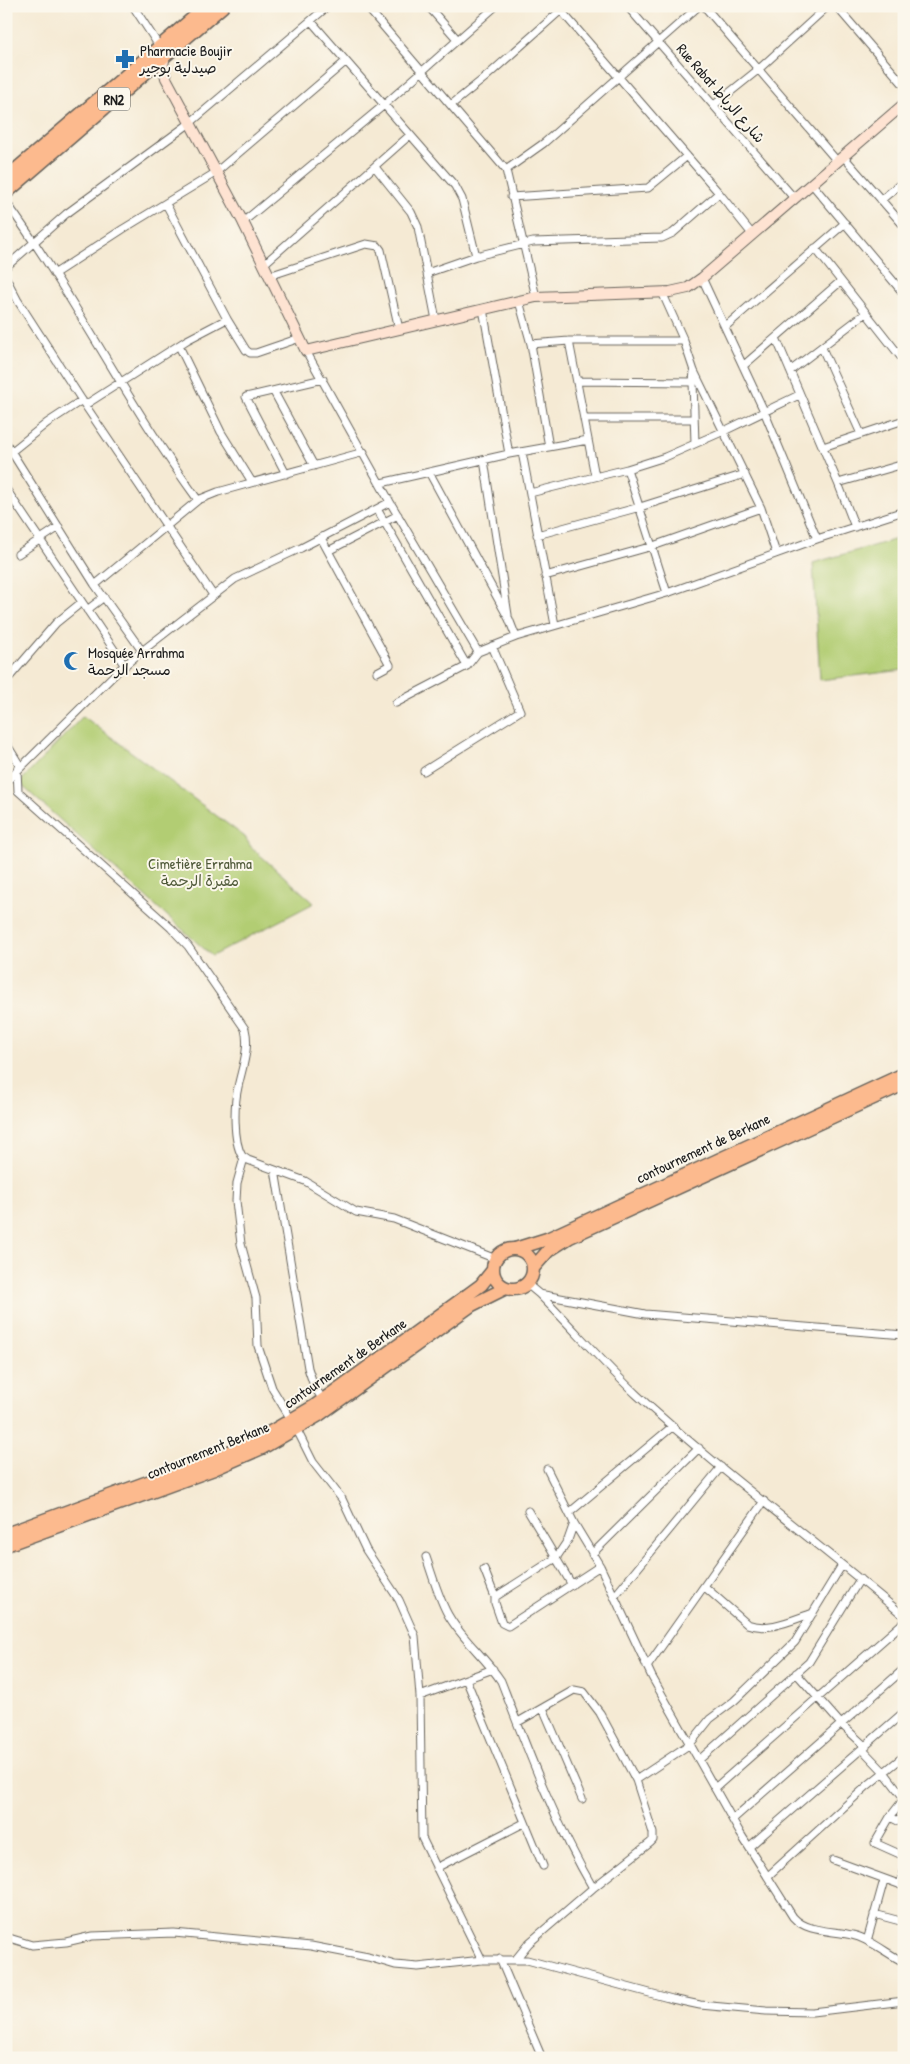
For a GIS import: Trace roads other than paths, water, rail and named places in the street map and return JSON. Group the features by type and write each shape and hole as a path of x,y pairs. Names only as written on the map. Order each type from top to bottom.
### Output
{"highway":[{"name":"RN2","path":"6,193 162,51 207,6"},
{"name":"RN2","path":"6,178 162,51 223,6"},
{"name":"contournement de Berkane","path":"515,1249 547,1238 904,1074"},
{"path":"533,1268 548,1251 578,1233 904,1084"},
{"path":"515,1249 525,1253 533,1268 533,1274 527,1284 517,1289 506,1288 497,1281 494,1265 504,1252 515,1249"},
{"name":"contournement de Berkane","path":"6,1534 227,1453 294,1425 323,1400 473,1291 494,1265"},
{"name":"contournement Berkane","path":"6,1544 230,1462 294,1425 472,1305 506,1288"}],"street":[{"path":"133,6 162,51 166,78 215,173 243,222 306,351 364,452 390,502 478,652"},
{"path":"6,267 94,192 190,123 328,6"},
{"path":"366,6 506,170 536,297"},
{"path":"428,6 456,39"},
{"path":"243,222 384,105 456,39 496,6"},
{"name":"Rue Rabat شارع الرباط","path":"627,6 794,198"},
{"path":"506,170 544,143 699,6"},
{"path":"704,6 840,159 904,226"},
{"path":"714,105 759,69 828,6"},
{"path":"836,6 904,85"},
{"path":"451,105 487,76 558,8 719,193 752,234"},
{"path":"311,21 455,186 462,199 476,256"},
{"path":"54,274 215,173 345,62"},
{"path":"306,351 536,297 679,291 688,288 904,104"},
{"path":"264,264 410,135"},
{"path":"511,197 648,188 686,156"},
{"path":"375,167 415,219 436,320"},
{"path":"881,200 904,181"},
{"path":"811,184 904,294"},
{"path":"427,273 476,256 523,244 662,238 673,233 719,193"},
{"path":"6,202 35,241 119,382 172,465 198,500"},
{"path":"166,204 242,346 250,353 256,353 300,338"},
{"path":"726,326 844,223"},
{"path":"269,276 366,244 378,246 381,250 399,329"},
{"path":"815,248 902,357"},
{"path":"6,278 18,301 213,595"},
{"path":"702,278 764,411 817,539"},
{"path":"743,366 841,281"},
{"path":"662,292 684,341 694,371 761,508 776,553"},
{"path":"519,300 531,344 549,447"},
{"path":"483,309 509,454"},
{"path":"790,371 866,313"},
{"path":"9,454 47,423 227,319"},
{"path":"776,338 855,527"},
{"path":"531,344 684,341"},
{"path":"569,342 595,476"},
{"path":"179,346 221,432 252,482"},
{"path":"822,348 862,434"},
{"path":"694,371 695,443"},
{"path":"286,474 246,397 274,392 323,379"},
{"path":"577,382 693,382"},
{"path":"274,392 314,466"},
{"path":"530,493 664,457 724,432 799,395"},
{"path":"584,419 694,419"},
{"path":"823,447 904,420"},
{"path":"381,483 509,454 588,440"},
{"path":"6,443 9,454 142,651"},
{"path":"96,585 198,500 252,482 364,452"},
{"path":"522,452 555,625"},
{"path":"484,460 509,619"},
{"path":"838,483 904,464"},
{"path":"627,468 667,593"},
{"path":"429,472 509,619 516,637"},
{"path":"537,535 640,507 745,474"},
{"path":"6,489 125,666"},
{"path":"6,782 118,671 213,595 235,579 321,538 390,502"},
{"path":"377,508 467,666"},
{"path":"545,576 653,546 761,508"},
{"path":"396,704 467,666 478,652 492,646 555,625 667,593 776,553 904,512"},
{"path":"328,550 398,515"},
{"path":"18,554 59,527"},
{"path":"321,538 390,665 377,672"},
{"path":"87,610 104,597"},
{"path":"6,681 56,623 82,602"},
{"path":"424,771 520,711 492,646"},
{"path":"6,743 19,764 17,770 18,791 171,928 188,946 245,1029 246,1045 238,1090 236,1131 240,1154 244,1158 316,1187 356,1212 394,1219 494,1265"},
{"path":"244,1158 237,1183 236,1201 241,1244 256,1298 258,1346 272,1388 313,1462 342,1499 366,1550 399,1600 410,1622 418,1652 422,1838 482,1960"},
{"path":"275,1170 308,1368 314,1386 323,1400"},
{"path":"527,1284 637,1394 673,1426 904,1616"},
{"path":"539,1294 645,1314 904,1335"},
{"path":"569,1513 673,1426"},
{"path":"592,1554 699,1448"},
{"path":"614,1597 721,1467"},
{"path":"547,1469 574,1524 600,1566 648,1667 690,1744 749,1847 797,1922 808,1927 852,1935 867,1940 904,1962"},
{"path":"648,1667 764,1501"},
{"path":"528,1511 572,1585"},
{"path":"495,1597 556,1558 568,1540 574,1524"},
{"path":"426,1557 449,1617 470,1646 493,1669 501,1681 570,1848 593,1888"},
{"path":"636,1780 690,1744 710,1719 734,1701 795,1642 842,1564"},
{"path":"484,1569 495,1597 495,1603 502,1624 508,1626 600,1566"},
{"path":"699,1760 796,1673 815,1653 860,1579"},
{"path":"704,1587 747,1624 753,1626 771,1626 813,1613"},
{"path":"715,1788 904,1622"},
{"path":"420,1696 493,1669"},
{"path":"733,1819 904,1669"},
{"path":"796,1673 817,1699 864,1748 904,1799 890,1817 875,1844 904,1856"},
{"path":"466,1679 542,1866"},
{"path":"516,1959 529,1943 653,1840 653,1833 636,1780 600,1713 584,1692 574,1690 518,1722"},
{"path":"543,1708 582,1799"},
{"path":"749,1847 904,1712"},
{"path":"768,1876 904,1756"},
{"path":"890,1817 904,1824"},
{"path":"436,1868 524,1824"},
{"path":"833,1860 902,1886 904,1871"},
{"path":"867,1940 884,1880"},
{"path":"874,1914 904,1922"},
{"path":"6,1937 32,1945 66,1942 92,1936 174,1933 311,1946 368,1957 395,1965 418,1967 482,1960 516,1959 542,1963 662,1997 700,2005 766,2011 812,2012 904,2002"},
{"path":"500,1959 542,2058"}],"place":[{"name":"Pharmacie Boujir صيدلية بوجير","path":"125,59"},
{"name":"Mosquée Arrahma مسجد الرحمة","path":"73,661"}],"park label":[{"name":"Cimetière Errahma مقبرة الرحمة","path":"200,872"}]}
